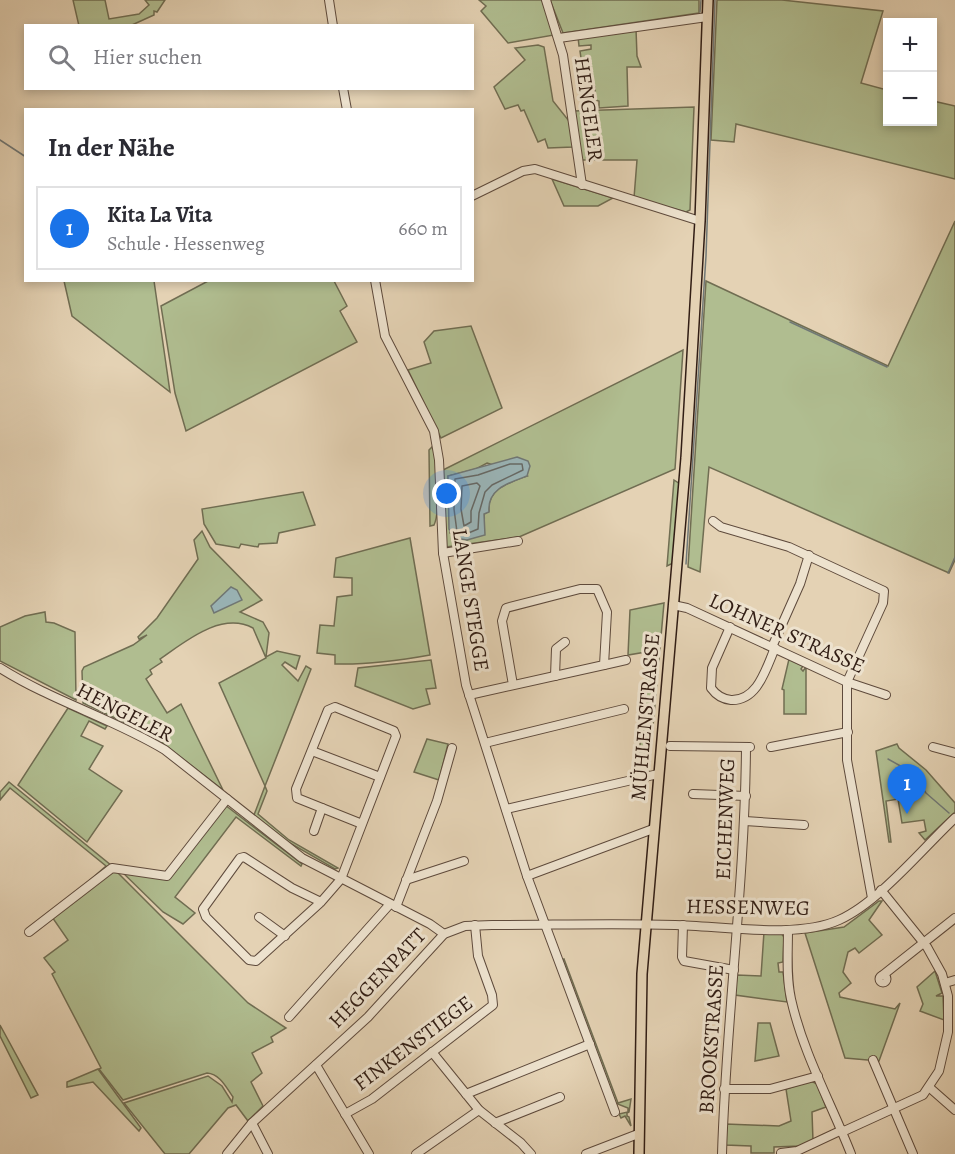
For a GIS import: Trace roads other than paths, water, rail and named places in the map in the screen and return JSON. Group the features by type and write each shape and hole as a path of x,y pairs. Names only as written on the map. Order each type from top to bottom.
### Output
{"main road":[{"name":"MÜHLENSTRASSE","path":"639,1154 645,924 687,448 708,0"}],"street":[{"path":"329,0 333,24"},
{"name":"HENGELER","path":"546,0 559,38 582,185"},
{"name":"HENGELER","path":"559,38 707,17"},
{"path":"343,90 347,108"},
{"name":"HENGELER","path":"474,195 529,169 699,221"},
{"name":"LANGE STEGGE","path":"375,282 385,336 434,432 439,460 443,553 459,653 470,695 545,925 615,1112"},
{"path":"714,521 721,527 808,555 884,591 883,603 848,682 847,760 872,898"},
{"path":"443,553 518,541"},
{"path":"730,627 710,674 711,688 719,697 736,699 752,692 774,648 800,584 808,555"},
{"path":"513,685 502,621 506,608 580,589 597,589 607,612 604,665"},
{"name":"LOHNER STRASSE","path":"673,605 687,608 848,682 886,695"},
{"path":"555,676 556,649 565,642"},
{"path":"470,695 626,660"},
{"name":"HENGELER","path":"0,668 36,688 145,738 165,750 302,858 444,934"},
{"path":"321,902 292,888 249,857 240,858 203,909 206,917 252,961 260,959 285,936 321,902 341,879 396,736 394,731 335,707 328,710 296,789 297,798 362,824"},
{"path":"485,743 624,709"},
{"path":"771,747 848,732"},
{"name":"EICHENWEG","path":"670,746 748,747 746,821 737,928"},
{"path":"933,747 955,753"},
{"path":"289,1017 393,905 406,880 437,801 452,748"},
{"path":"312,751 380,777"},
{"path":"506,809 658,774"},
{"path":"693,794 746,796"},
{"path":"29,932 112,867 167,876 227,800"},
{"path":"314,831 322,808"},
{"name":"HESSENWEG","path":"444,934 475,925 645,924 788,930 831,923 851,914 872,898 955,818"},
{"path":"746,821 804,825"},
{"path":"528,876 653,829"},
{"path":"406,880 464,861"},
{"path":"781,1153 797,1151 913,1101 930,1088 942,1062 952,1028 945,982 923,942 881,890"},
{"path":"259,917 285,936"},
{"path":"883,975 955,918"},
{"name":"FINKENSTIEGE","path":"345,1114 372,1099 493,1005 492,994 478,956 475,925"},
{"path":"683,925 682,957 684,961 734,970"},
{"name":"BROOKSTRASSE","path":"722,1154 724,1089 737,928"},
{"path":"788,930 791,999 818,1076 851,1154"},
{"name":"HEGGENPATT","path":"227,1154 252,1123 336,1047 444,934"},
{"path":"945,982 955,980"},
{"path":"466,1094 590,1044"},
{"path":"432,1052 479,1110 531,1154"},
{"path":"873,1060 913,1154"},
{"path":"316,1065 369,1154"},
{"path":"724,1089 770,1089 818,1076"},
{"path":"930,1088 955,1110"},
{"path":"495,1123 560,1096"},
{"path":"416,1154 479,1110"},
{"path":"252,1123 268,1154"},
{"path":"586,1154 638,1134"}],"water":[{"path":"517,457 528,461 530,466 527,476 506,484 495,492 489,504 489,512 484,514 485,535 467,540 454,538 449,529 448,476"},
{"path":"231,587 237,590 242,600 214,613 211,606"}],"waterway":[{"path":"700,12 701,0"},
{"path":"686,564 706,256 715,0"},
{"path":"0,140 24,156"},
{"path":"790,322 887,367"},
{"path":"948,573 955,557"},
{"path":"888,759 913,773 926,793 949,813"}],"place":[{"name":"Kita La Vita","path":"907,814"}]}
